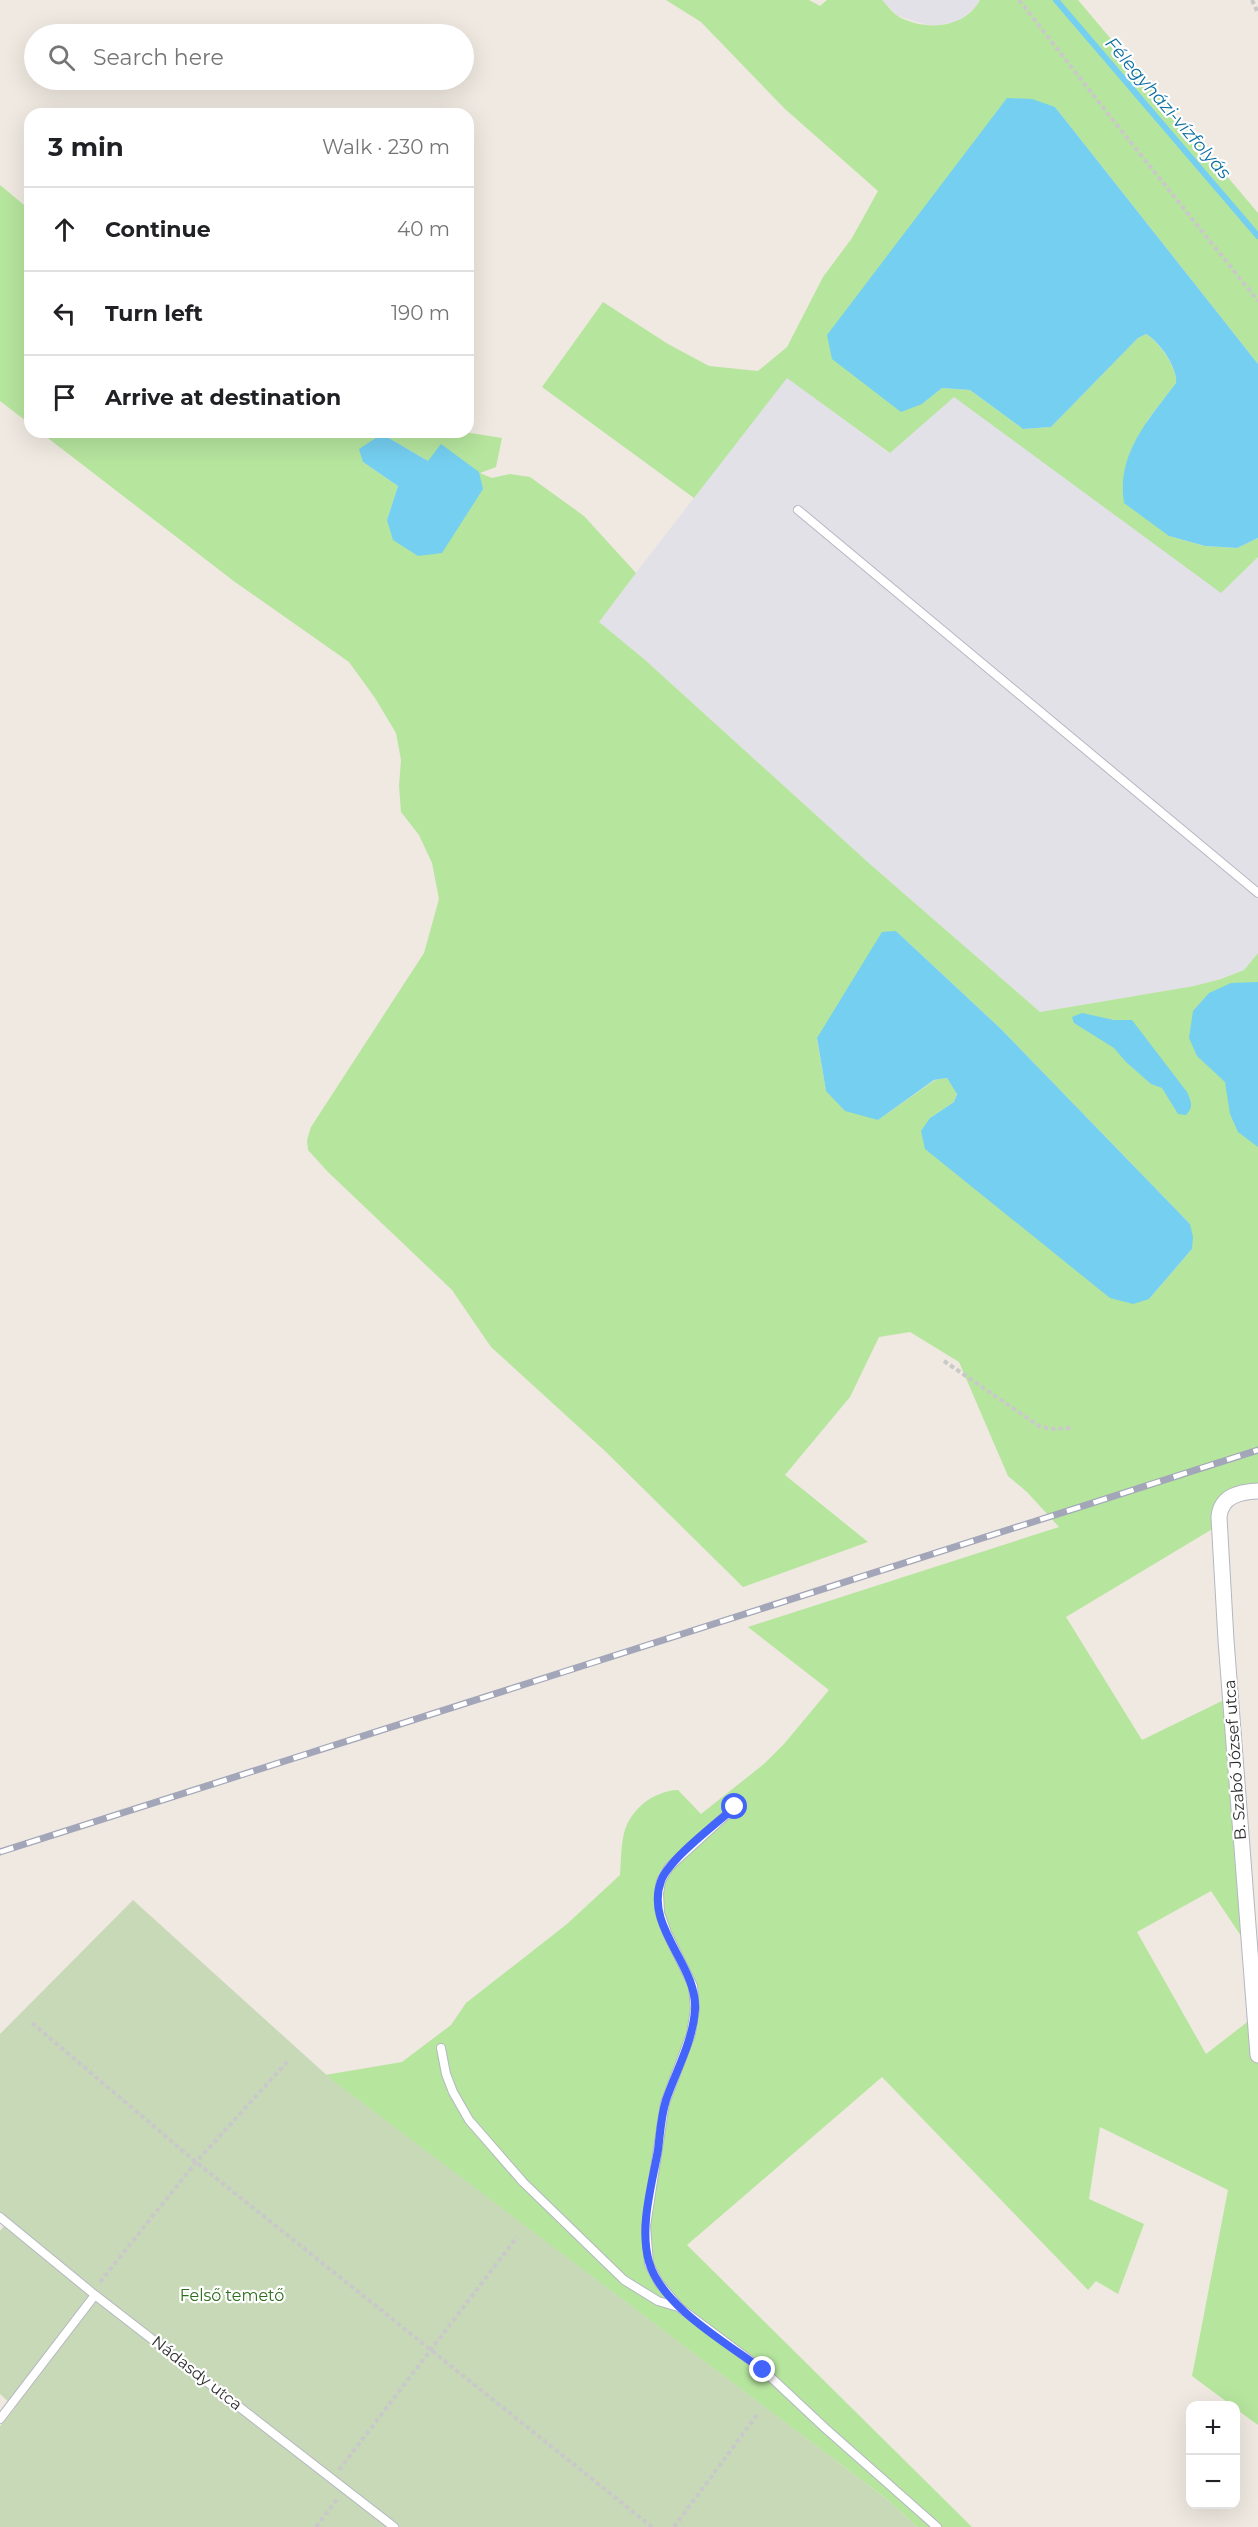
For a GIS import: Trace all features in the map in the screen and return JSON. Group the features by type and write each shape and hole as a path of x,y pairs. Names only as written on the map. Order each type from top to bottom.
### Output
{"street":[{"name":"B. Szabó József utca","path":"1258,1491 1229,1498 1223,1504 1219,1518 1226,1640 1258,2055"}],"lane":[{"path":"798,510 1258,892"},
{"path":"735,1807 669,1867 661,1881 660,1913 667,1933 693,1986 695,2009 691,2034 665,2103 646,2226 646,2249 649,2264 659,2283 680,2308 763,2370 937,2527"},
{"path":"441,2048 446,2074 453,2092 469,2120 523,2182 624,2280 658,2301 680,2308"},
{"name":"Nádasdy utca","path":"0,2217 394,2527"},
{"path":"0,2419 94,2293"}],"path":[{"path":"1019,0 1258,301"},
{"path":"1251,0 1258,14"},
{"path":"944,1360 1039,1426 1051,1429 1071,1428"},
{"path":"32,2023 196,2162 652,2527"},
{"path":"94,2293 196,2162 288,2061"},
{"path":"334,2478 517,2237"},
{"path":"674,2527 757,2415"},
{"path":"316,2527 346,2487"}],"shaded area":[{"path":"882,0 980,0 976,7 957,22 931,26 898,16"},
{"path":"787,377 889,453 954,396 1221,592 1258,557 1258,953 1244,970 1194,986 1040,1012 871,865 644,659 598,622"}],"green space":[{"path":"666,0 809,0 820,6 827,0 882,0 899,17 921,24 944,25 964,17 980,0 1078,0 1258,213 1258,364 1055,107 922,404 942,388 970,390 1023,429 1051,427 1138,338 1146,334 1166,355 1176,377 1176,383 1147,421 1169,536 1205,546 1237,548 1258,538 1258,557 1221,593 954,397 890,453 787,378 694,498 542,387 603,302 668,344 709,366 758,371 787,347 823,277 852,238 878,191 785,109 701,22"},
{"path":"0,185 24,205 24,419 0,401"},
{"path":"474,434 502,438 496,467 480,473 492,478 510,474 530,477 584,516 636,573 599,622 644,659 871,865 1040,1012 1194,986 1221,979 1244,970 1258,953 1258,1495 1229,1498 1219,1525 1066,1617 1142,1740 1226,1699 1249,1948 1211,1891 1137,1932 1206,2054 1255,2016 1258,2058 1258,2425 1240,2412 1240,2401 1226,2401 1192,2376 1228,2190 1100,2127 1089,2199 1144,2224 1118,2294 1096,2281 1088,2290 882,2077 687,2245 972,2527 917,2527 888,2500 325,2075 402,2062 451,2025 466,2003 567,1924 620,1875 627,1824 645,1802 660,1794 678,1790 701,1814 764,1764 784,1744 829,1690 748,1627 1059,1527 1027,1492 1008,1476 959,1362 910,1332 879,1337 850,1397 785,1475 868,1542 743,1587 605,1451 491,1347 452,1290 328,1172 308,1150 307,1140 311,1127 424,953 439,899 432,863 419,835 401,812 399,786 401,760 396,733 375,698 349,662 235,582 48,438 379,438 363,462 398,486 387,520 428,461 389,438 474,438","holes":["896,931 1001,1029 1190,1224 1192,1249 1149,1299 930,1118 954,1102 957,1093 947,1078 935,1080 878,1120 826,1091 817,1039"]},
{"name":"Felső temető","path":"133,1900 331,2079 888,2500 917,2527 0,2527 0,2426 15,2408 0,2394 0,2231 4,2226 0,2223 0,2034"}],"water":[{"path":"1007,98 1032,99 1055,107 1258,364 1258,538 1237,548 1205,546 1169,536 1124,503 1123,485 1130,453 1146,424 1176,383 1174,370 1167,356 1146,334 1138,338 1051,427 1023,429 970,390 942,388 922,404 901,412 832,359 827,335"},
{"path":"376,438 389,438 428,461 441,444 479,472 483,489 442,553 418,556 393,540 387,520 398,486 363,462 359,449"},
{"path":"896,931 1001,1029 1190,1224 1193,1237 1192,1249 1149,1299 1133,1304 1110,1298 925,1149 921,1131 930,1118 954,1102 957,1094 947,1078 934,1080 878,1120 845,1111 826,1091 817,1038 882,932"},
{"path":"1258,982 1258,1147 1238,1132 1230,1114 1225,1082 1197,1056 1189,1038 1193,1011 1209,993 1231,983"},
{"path":"1082,1013 1114,1020 1132,1020 1187,1092 1191,1101 1189,1112 1186,1115 1178,1114 1162,1088 1151,1084 1114,1048 1074,1023 1072,1017"}],"waterway":[{"name":"Félegyházi-vízfolyás","path":"1056,0 1258,236"}],"railway":[{"path":"0,1852 1258,1450"}],"route":[{"path":"735,1807 669,1867 661,1881 660,1913 667,1933 693,1986 695,2009 691,2034 665,2103 646,2226 646,2249 649,2264 659,2283 680,2308 763,2370"}]}
